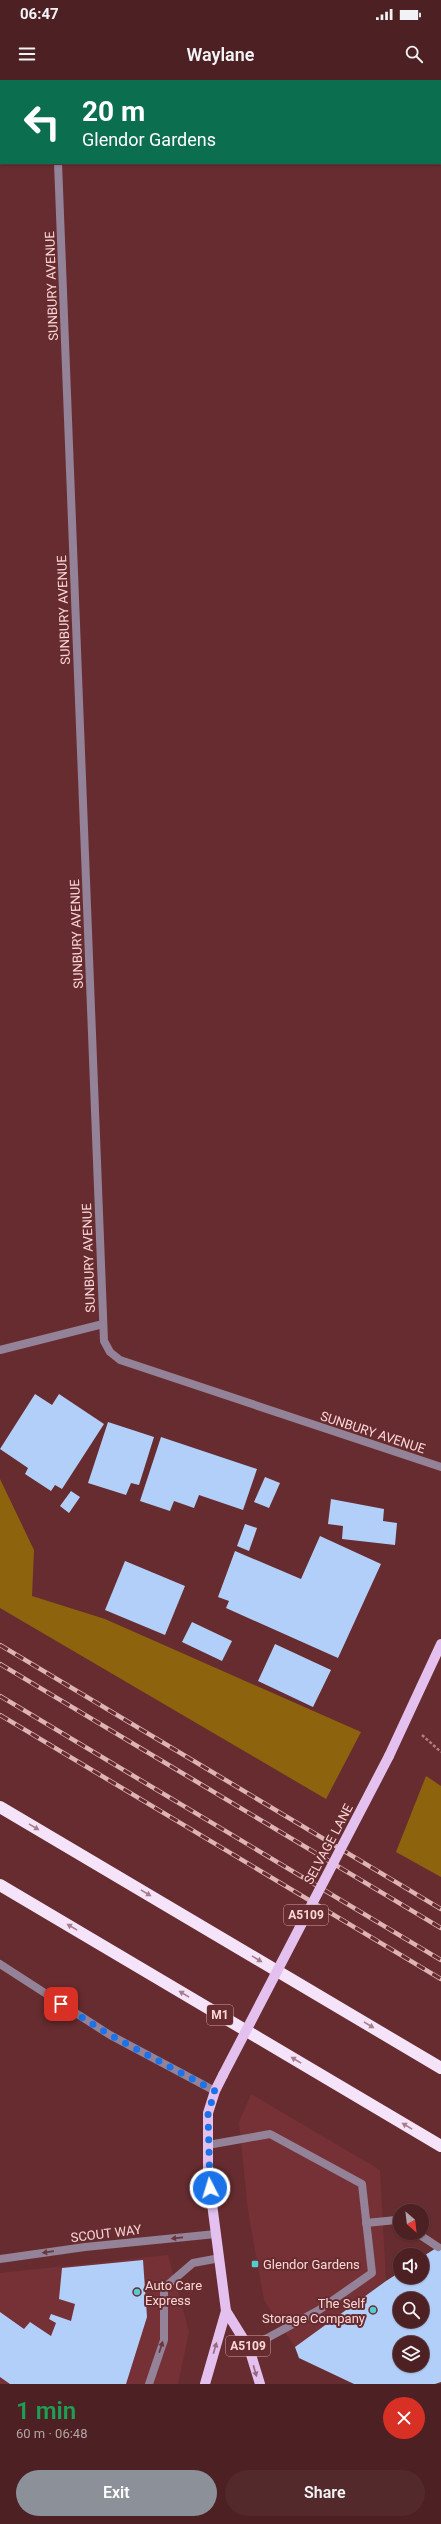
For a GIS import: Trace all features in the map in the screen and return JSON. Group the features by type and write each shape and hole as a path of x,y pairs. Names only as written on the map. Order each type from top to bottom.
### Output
{"highway":[{"path":"0,1807 441,2068"},
{"name":"M1","path":"0,1885 441,2146"}],"main road":[{"name":"SELVAGE LANE","path":"206,2384 226,2312 208,2173 208,2113 215,2091 389,1756 441,1644"},
{"name":"SELVAGE LANE","path":"226,2312 249,2348 260,2384"}],"street":[{"name":"SUNBURY AVENUE","path":"58,164 104,1341 110,1352 120,1360 441,1467"},
{"path":"0,1350 103,1324"},
{"path":"0,1964 110,2035 215,2091"},
{"path":"208,2145 270,2134 362,2184 372,2273 319,2310 249,2348"},
{"path":"366,2223 393,2220"},
{"name":"SCOUT WAY","path":"0,2259 85,2247 216,2234"},
{"path":"428,2240 438,2247"},
{"path":"149,2384 164,2340 164,2288 193,2262 220,2258"}],"shaded area":[{"path":"0,1479 34,1550 32,1596 105,1619 361,1732 326,1799 0,1608"},
{"path":"426,1776 441,1786 441,1877 396,1852"},
{"path":"251,2094 380,2170 386,2281 295,2347 264,2300 248,2211 239,2122"},
{"path":"168,2255 189,2332 178,2384 0,2384 0,2273"}],"building":[{"path":"35,1394 52,1405 59,1394 104,1424 62,1489 55,1485 51,1491 25,1474 28,1468 0,1449"},
{"path":"108,1422 154,1437 139,1485 131,1483 126,1495 88,1483"},
{"path":"161,1437 257,1469 243,1510 199,1495 194,1508 174,1501 170,1511 140,1501"},
{"path":"265,1477 280,1483 269,1508 254,1502"},
{"path":"71,1491 80,1497 69,1513 60,1506"},
{"path":"331,1499 384,1509 383,1521 397,1523 395,1545 342,1539 343,1526 328,1524"},
{"path":"245,1524 257,1528 249,1551 237,1546"},
{"path":"320,1536 381,1564 338,1658 226,1608 229,1601 218,1597 235,1551 301,1579"},
{"path":"125,1561 185,1586 165,1635 105,1610"},
{"path":"192,1622 232,1641 222,1661 182,1642"},
{"path":"275,1644 331,1670 313,1707 258,1681"},
{"name":"The Self Storage Company","path":"441,2245 441,2382 435,2384 354,2384 299,2358 295,2347 393,2276 393,2284 429,2284 429,2253"},
{"path":"143,2260 147,2317 126,2384 10,2384 0,2377 0,2312 24,2329 30,2322 51,2336 56,2323 49,2319 51,2314 71,2321 75,2304 59,2299 62,2268"}],"railway":[{"path":"0,1645 441,1909"},
{"path":"0,1664 441,1928"},
{"path":"0,1696 441,1960"},
{"path":"0,1715 441,1979"}],"place":[{"name":"Glendor Gardens","path":"255,2264"},
{"name":"Auto Care Express","path":"137,2292"},
{"name":"The Self Storage Company","path":"373,2310"}],"route":[{"path":"61,2004 110,2035 215,2091 208,2113 208,2173 210,2188"}]}
